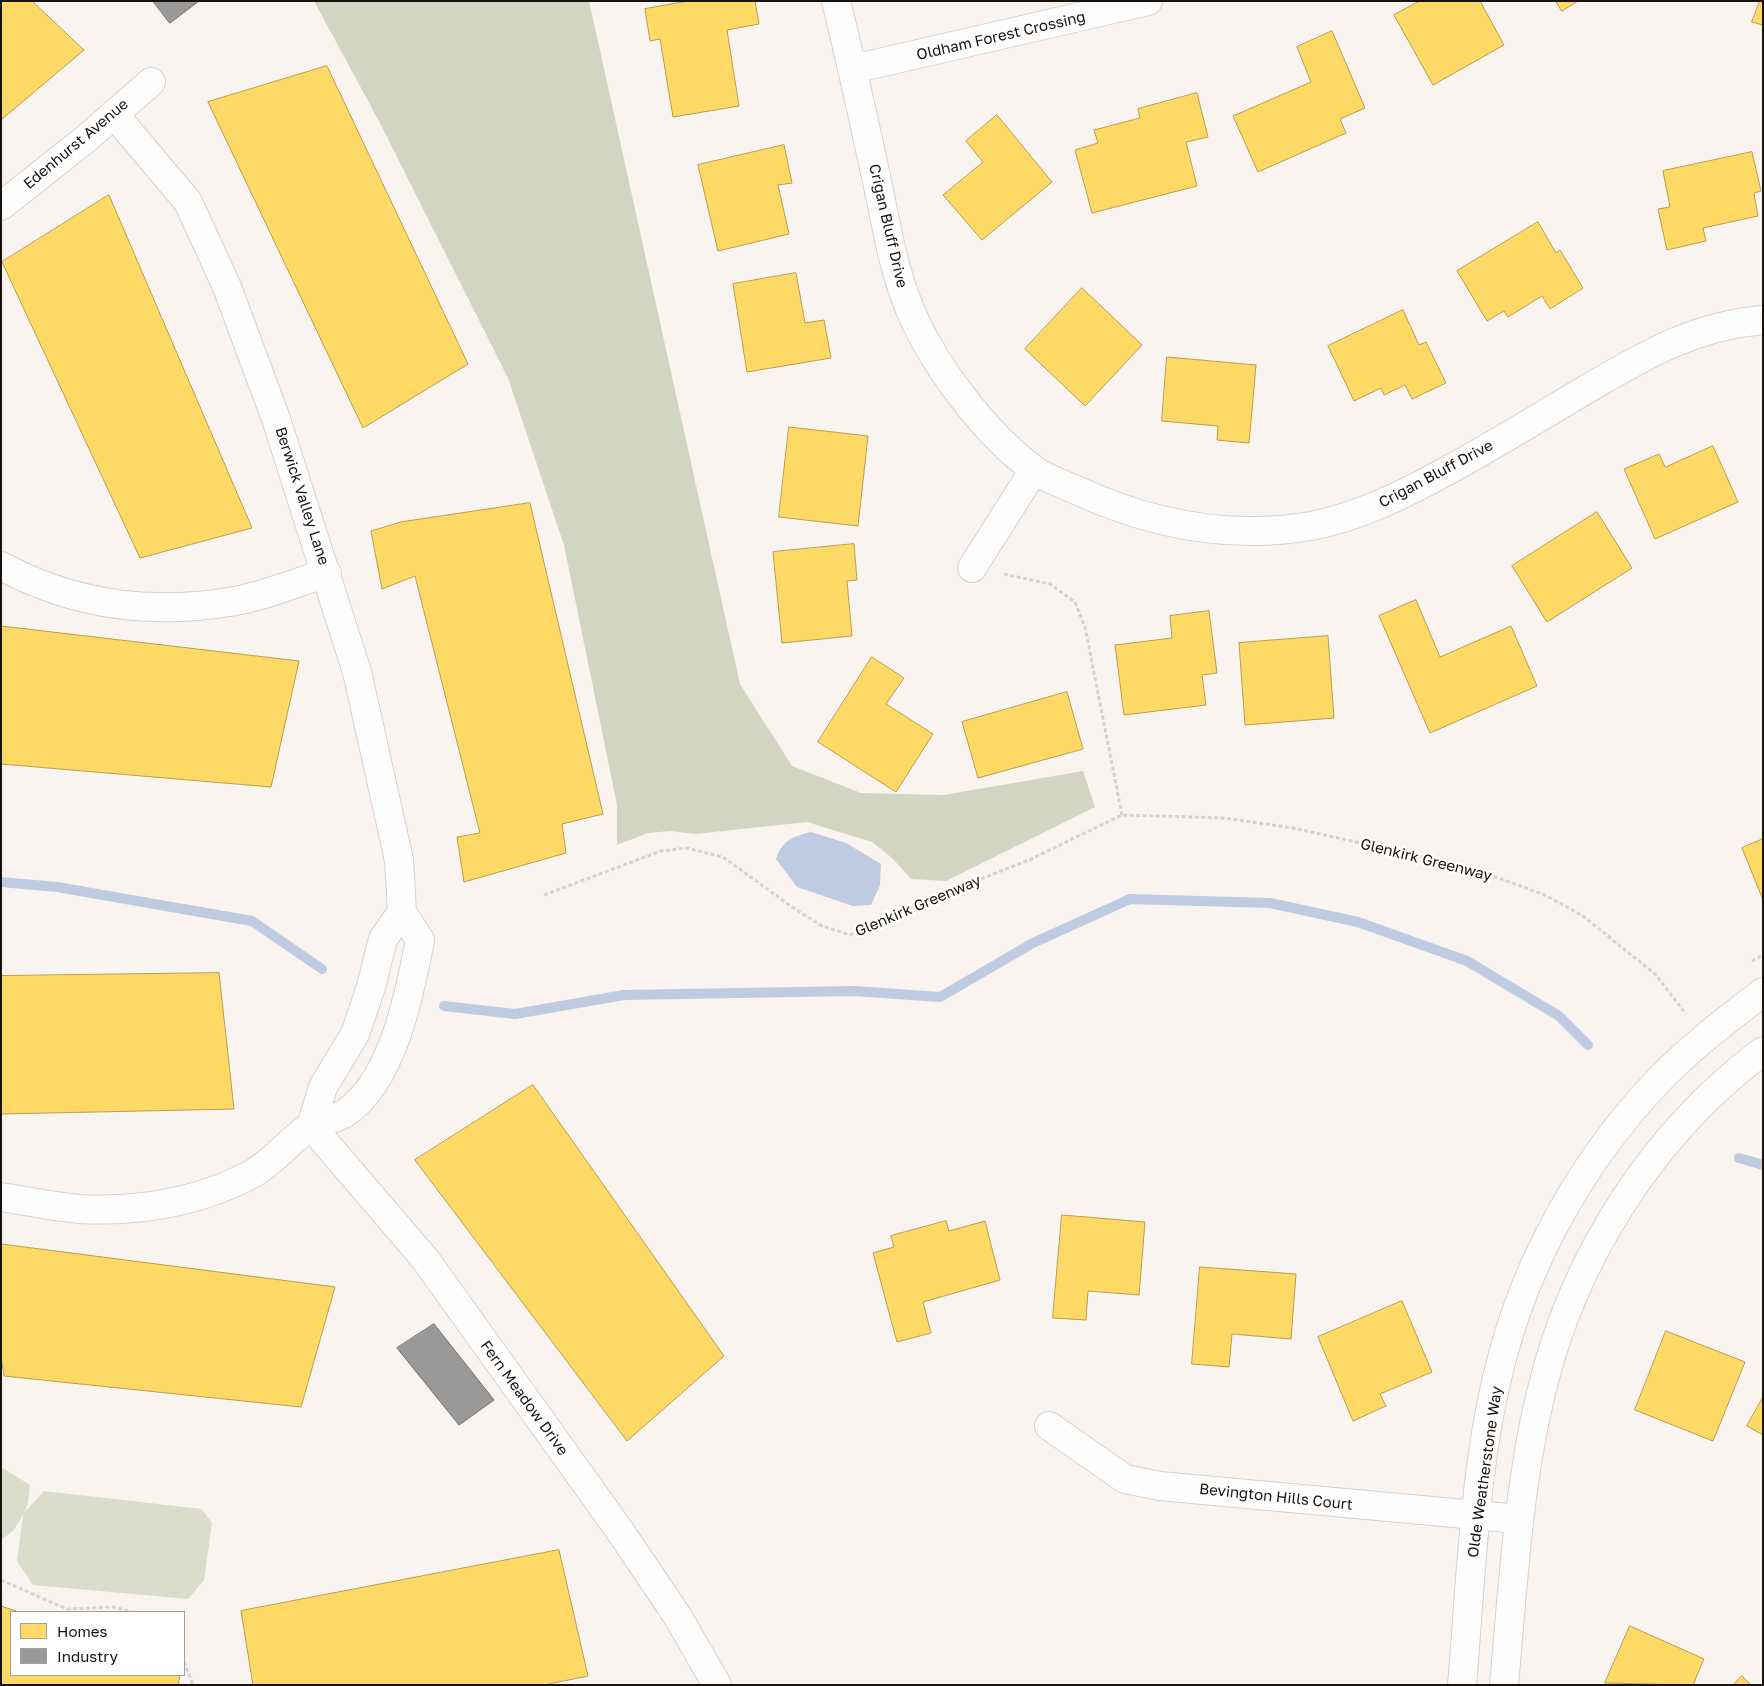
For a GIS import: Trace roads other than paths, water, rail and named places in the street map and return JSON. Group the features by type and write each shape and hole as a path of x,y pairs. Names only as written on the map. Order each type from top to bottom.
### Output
{"street":[{"name":"Crigan Bluff Drive","path":"836,1 853,69 898,280 915,321 936,360 980,420 1034,470 1122,510 1168,522 1228,532 1268,531 1312,526 1350,516 1392,500 1446,471 1653,351 1692,334 1734,323 1763,320"},
{"name":"Oldham Forest Crossing","path":"853,69 1148,1"},
{"name":"Edenhurst Avenue","path":"1,206 151,82"},
{"name":"Berwick Valley Lane","path":"1,1198 80,1208 147,1208 206,1194 253,1174 311,1126 345,1114 360,1101 392,1049 408,1002 420,940 402,912 399,860 357,672 327,573 273,410 227,287 188,202 114,114"},
{"path":"972,568 1034,470"},
{"path":"1,566 18,575 69,595 107,604 155,609 230,602 327,573"},
{"path":"311,1126 323,1087 355,1034 371,987 383,939 402,912"},
{"name":"Olde Weatherstone Way","path":"1462,1685 1486,1439 1500,1367 1525,1291 1553,1228 1584,1176 1619,1126 1658,1081 1708,1035 1763,992"},
{"path":"1504,1685 1519,1519 1529,1451 1542,1388 1561,1325 1589,1260 1623,1200 1656,1156 1693,1113 1763,1051"},
{"name":"Fern Meadow Drive","path":"311,1126 425,1259 620,1531 678,1617 716,1685"},
{"name":"Bevington Hills Court","path":"1049,1426 1125,1479 1180,1488 1519,1519"}],"water":[{"path":"811,832 846,843 881,864 880,885 871,905 853,906 797,887 776,859 781,848 789,840"}],"waterway":[{"path":"1,882 57,887 252,921 322,969"},
{"path":"444,1006 515,1014 624,995 854,991 940,997 1033,943 1130,899 1270,903 1358,922 1467,961 1559,1016 1588,1045"},
{"path":"1739,1158 1763,1165"}]}
